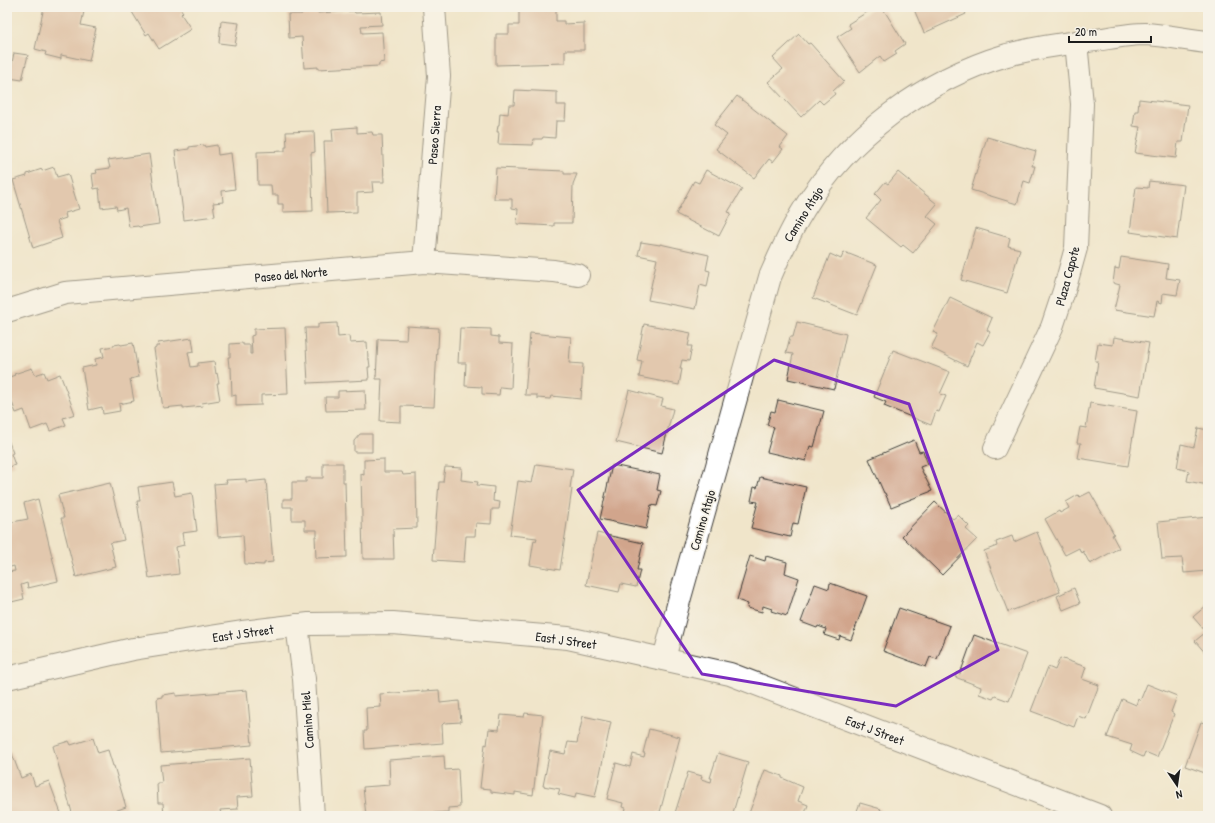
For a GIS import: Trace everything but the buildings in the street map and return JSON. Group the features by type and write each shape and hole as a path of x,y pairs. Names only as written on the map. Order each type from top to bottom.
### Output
{"street":[{"name":"Paseo Sierra","path":"424,262 439,76 434,7"},
{"name":"Camino Atajo","path":"664,659 770,277 785,242 804,208 826,177 852,148 880,123 911,100 961,73 1007,56 1041,47 1144,34 1208,42"},
{"name":"Plaza Capote","path":"996,448 1052,327 1076,248 1082,104 1076,42"},
{"name":"Paseo del Norte","path":"7,311 65,293 424,262 554,271 578,275"},
{"name":"East J Street","path":"7,678 133,649 297,625 393,623 562,637 730,674 1100,816"},
{"name":"Camino Miel","path":"297,625 304,679 313,816"}],"highlighted area":[{"path":"774,360 909,404 998,650 896,706 702,674 578,490"}]}
